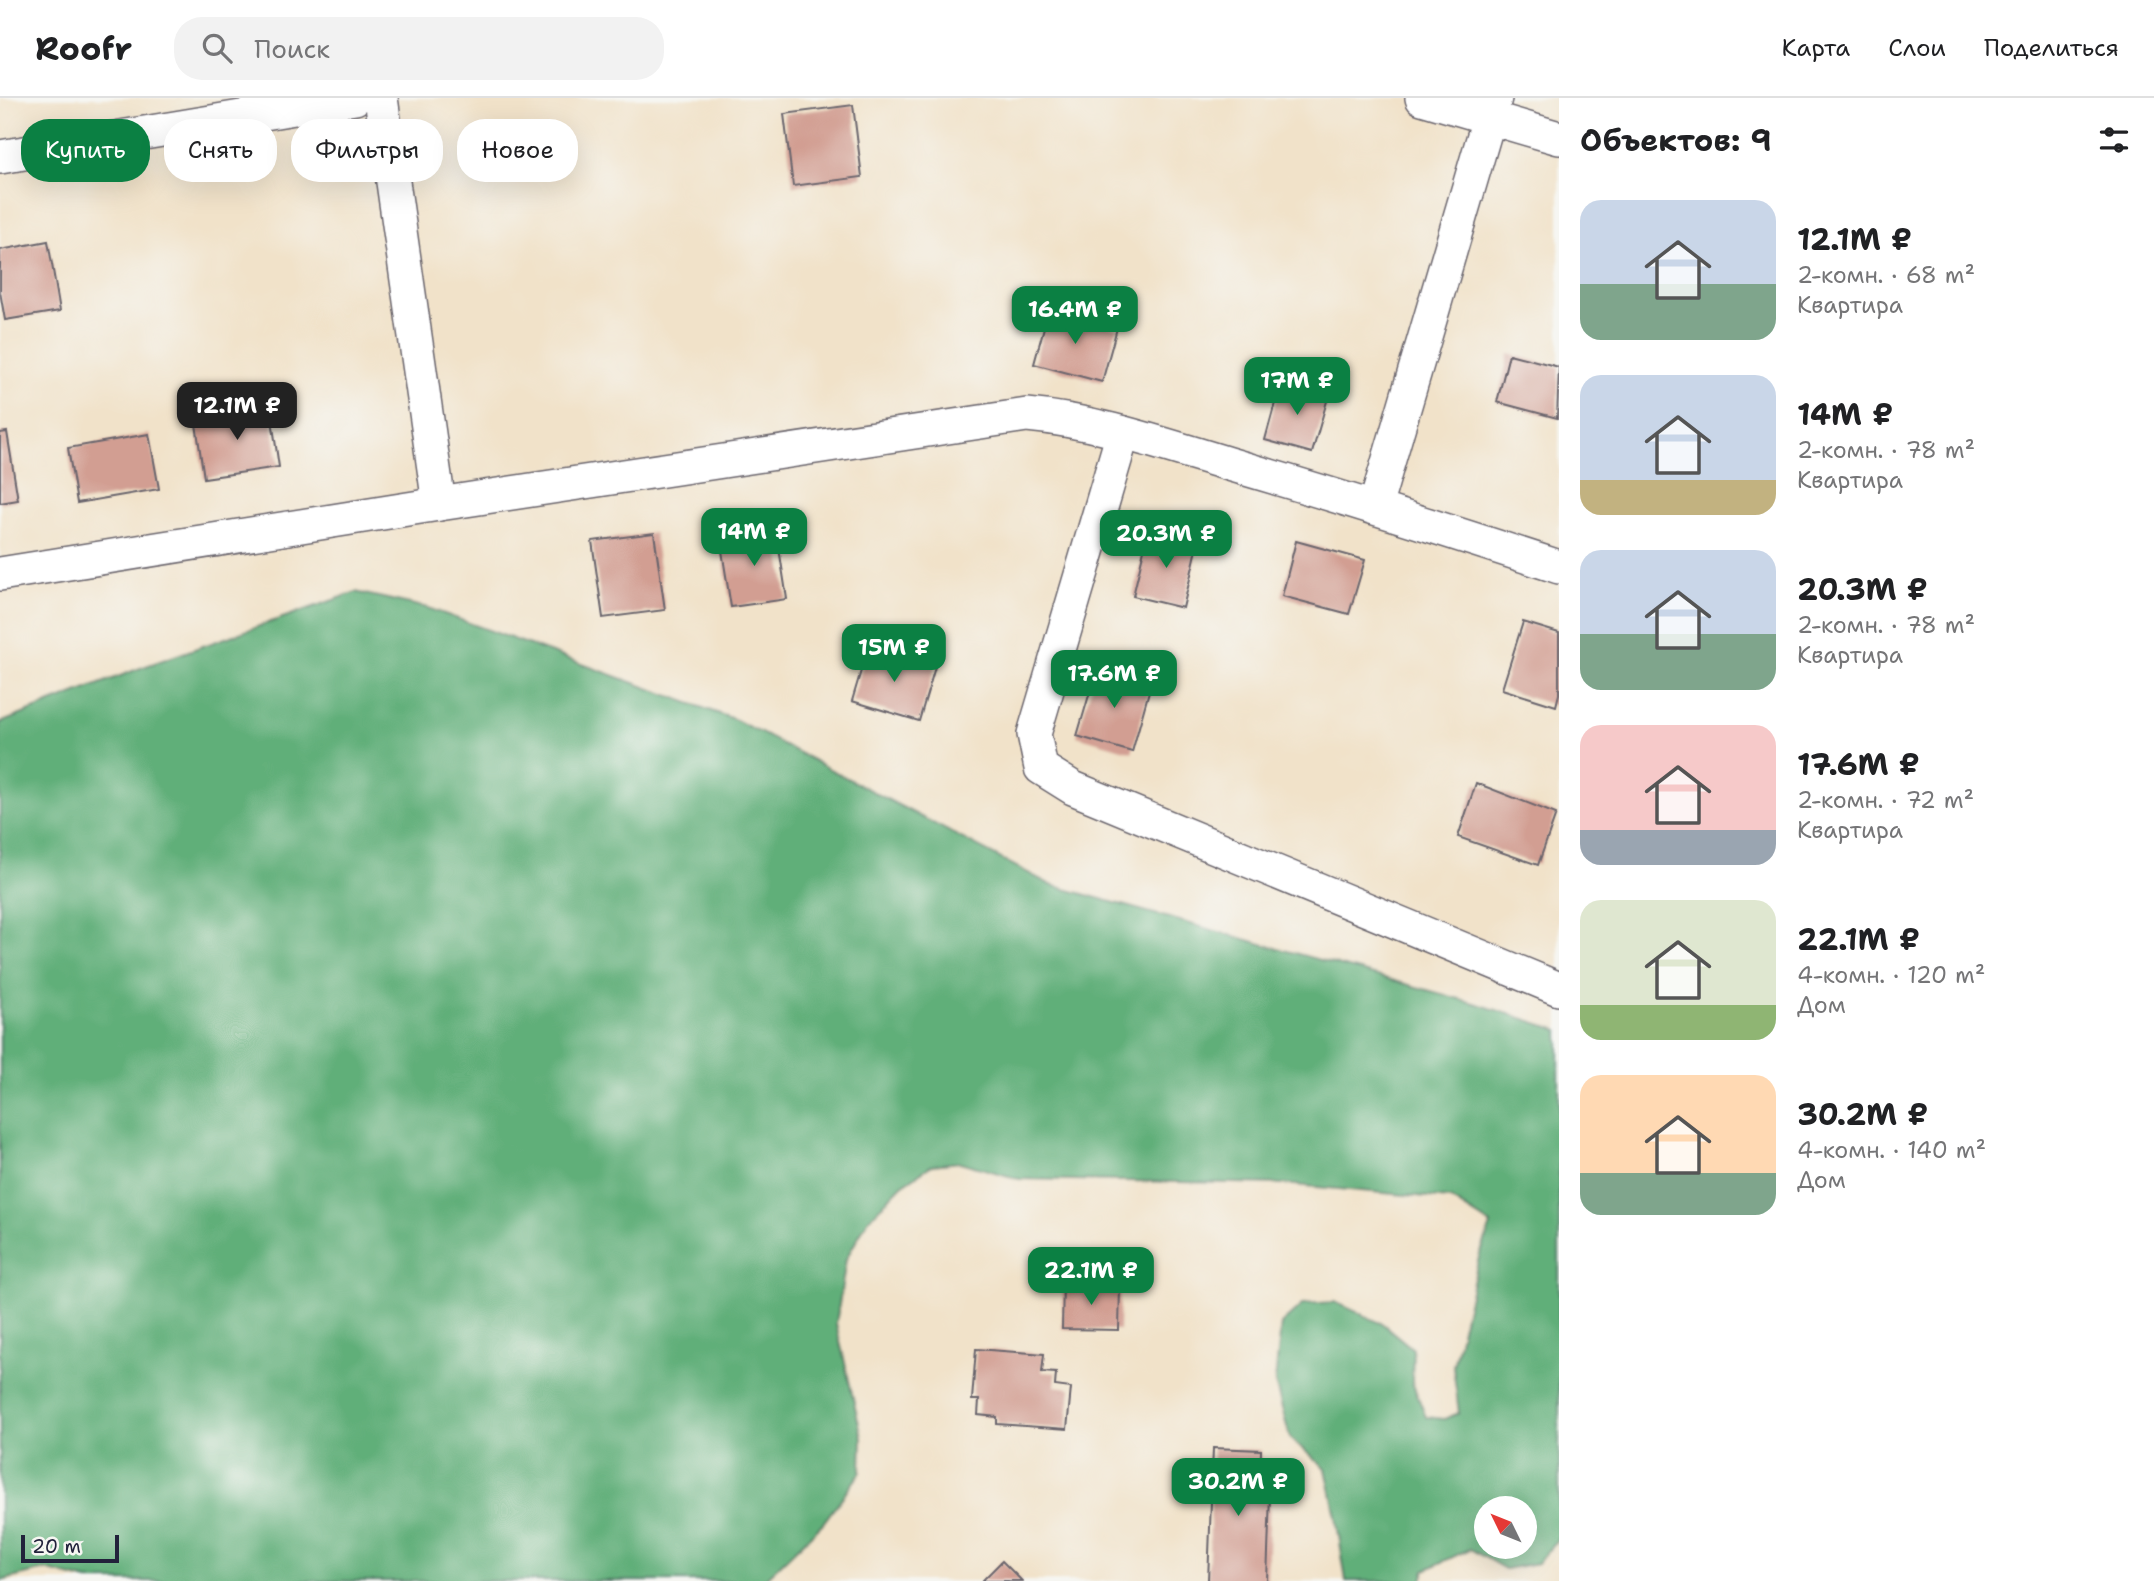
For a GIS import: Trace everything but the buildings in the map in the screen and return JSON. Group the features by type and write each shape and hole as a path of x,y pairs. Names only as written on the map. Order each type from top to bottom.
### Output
{"street":[{"path":"0,157 355,98"},
{"path":"381,98 439,504"},
{"path":"1422,98 1492,108 1559,138"},
{"path":"1375,507 1492,108"},
{"path":"0,575 439,504 1027,415 1066,418 1123,433 1375,507 1559,567"},
{"path":"1123,433 1034,734 1041,768 1073,788 1559,989"}],"green space":[{"path":"356,592 428,608 736,720 1051,885 1481,1005 1559,1030 1559,1538 1537,1563 1505,1569 1488,1559 1537,1559 1537,1496 1474,1496 1474,1551 1470,1549 1425,1570 1422,1581 1346,1581 1326,1469 1290,1438 1275,1382 1281,1324 1303,1304 1335,1302 1383,1324 1413,1349 1412,1382 1426,1417 1444,1419 1459,1413 1453,1366 1479,1257 1491,1225 1450,1199 1283,1184 1019,1179 960,1162 932,1165 902,1185 868,1220 846,1259 836,1324 862,1437 861,1472 823,1523 763,1581 88,1581 45,1570 0,1581 0,723 143,667"}]}
